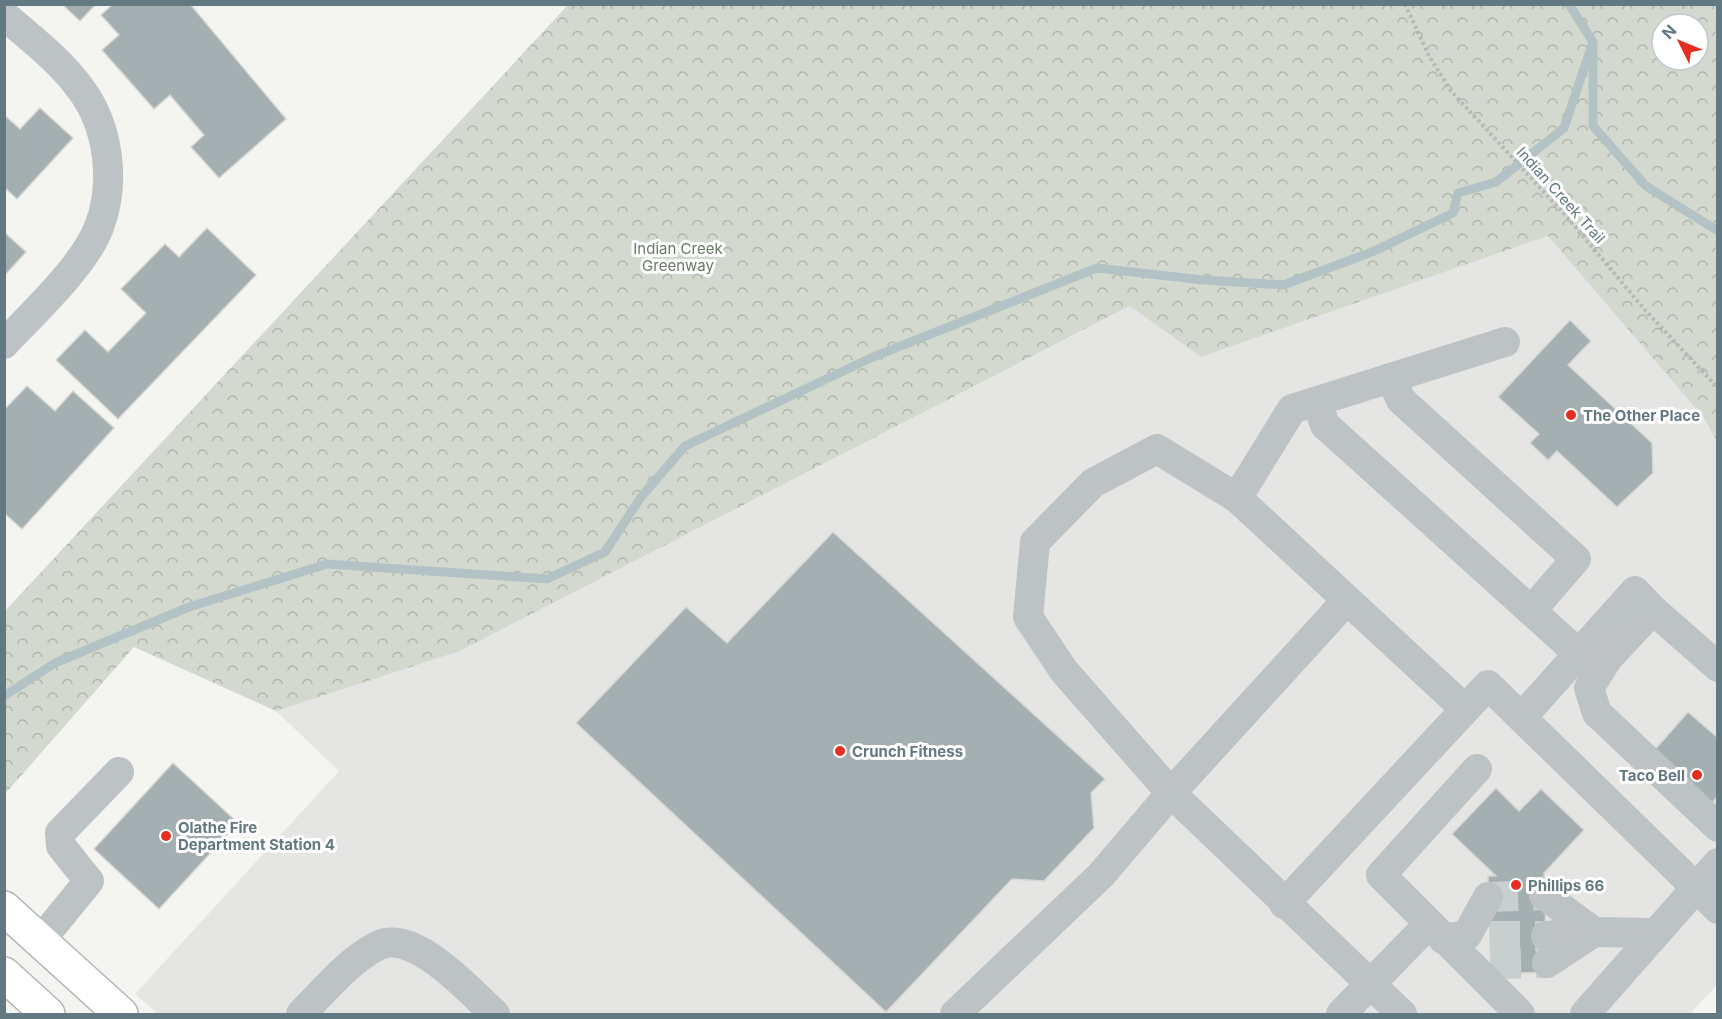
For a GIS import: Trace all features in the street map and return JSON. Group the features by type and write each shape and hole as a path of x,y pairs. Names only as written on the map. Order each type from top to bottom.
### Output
{"main road":[{"path":"4,908 121,1014"},
{"path":"4,974 48,1014"}],"street":[{"path":"4,15 81,88 104,136 109,176 99,228 71,272 4,344"},
{"path":"1237,498 1292,409 1505,342"},
{"path":"1391,378 1401,399 1576,559 1531,611"},
{"path":"1317,402 1325,426 1579,654"},
{"path":"1402,1014 1171,793 1064,671 1028,617 1035,542 1093,483 1157,449 1237,498 1465,709"},
{"path":"1522,717 1635,591 1653,610 1718,667"},
{"path":"955,1014 1101,875 1171,793 1347,600"},
{"path":"1653,610 1608,658 1589,688 1597,713 1718,827"},
{"path":"1284,903 1488,685 1718,909"},
{"path":"1477,769 1380,875 1464,940 1520,1014"},
{"path":"40,940 89,881 61,846 60,833 119,772"},
{"path":"1585,1014 1718,863"},
{"path":"1544,895 1594,932"},
{"path":"1341,1014 1371,983 1464,940 1488,897"},
{"path":"1546,949 1594,932 1655,933"},
{"path":"301,1014 328,1003 353,962 378,945 396,943 409,945 434,960 495,1014"}],"path":[{"name":"Indian Creek Trail","path":"1405,4 1429,56 1450,91 1567,217 1645,310 1718,388"}],"shaded area":[{"path":"1548,236 1704,418 1717,442 1717,985 1690,1014 158,1014 135,994 339,771 276,711 460,651 1131,306 1201,357"}],"green space":[{"name":"Indian Creek Greenway","path":"568,5 1717,5 1717,442 1704,418 1548,236 1201,357 1130,306 460,651 276,711 134,647 5,794 5,611"}],"building":[{"path":"62,4 96,4 80,21"},
{"path":"113,4 190,4 286,119 219,178 191,147 204,135 170,95 154,109 102,50 119,35 101,15"},
{"path":"40,108 73,138 17,199 4,187 4,115 20,129"},
{"path":"207,228 256,275 118,419 56,360 85,330 108,352 146,313 121,289 165,244 179,257"},
{"path":"4,232 26,252 4,276"},
{"name":"The Other Place","path":"1570,320 1591,341 1568,365 1652,443 1653,473 1617,507 1557,451 1548,460 1530,443 1539,434 1498,397"},
{"path":"27,386 55,411 73,391 114,428 22,529 4,513 4,410"},
{"name":"Crunch Fitness","path":"833,532 1105,779 1091,793 1094,828 1044,881 1012,879 886,1012 576,723 686,607 727,643"},
{"name":"Taco Bell","path":"1688,712 1718,738 1718,796 1710,805 1652,753"},
{"name":"Olathe Fire Department Station 4","path":"173,763 238,823 159,909 94,849"},
{"name":"Phillips 66","path":"1496,788 1519,811 1541,789 1584,830 1544,873 1547,972 1491,974 1488,876 1496,876 1452,834"}],"waterway":[{"path":"1569,4 1593,42 1593,126 1646,186 1718,231"},
{"path":"4,696 55,663 189,607 327,564 547,579 605,552 641,497 685,446 873,357 1097,268 1203,280 1283,285 1372,252 1453,213 1458,193 1496,182 1564,128 1593,42"}],"tunnel":[{"path":"1488,897 1544,895"},
{"path":"1490,936 1546,936"},
{"path":"1491,964 1547,963"}],"place":[{"name":"The Other Place","path":"1571,415"},
{"name":"Crunch Fitness","path":"840,751"},
{"name":"Taco Bell","path":"1697,775"},
{"name":"Olathe Fire Department Station 4","path":"166,836"},
{"name":"Phillips 66","path":"1516,885"}]}
